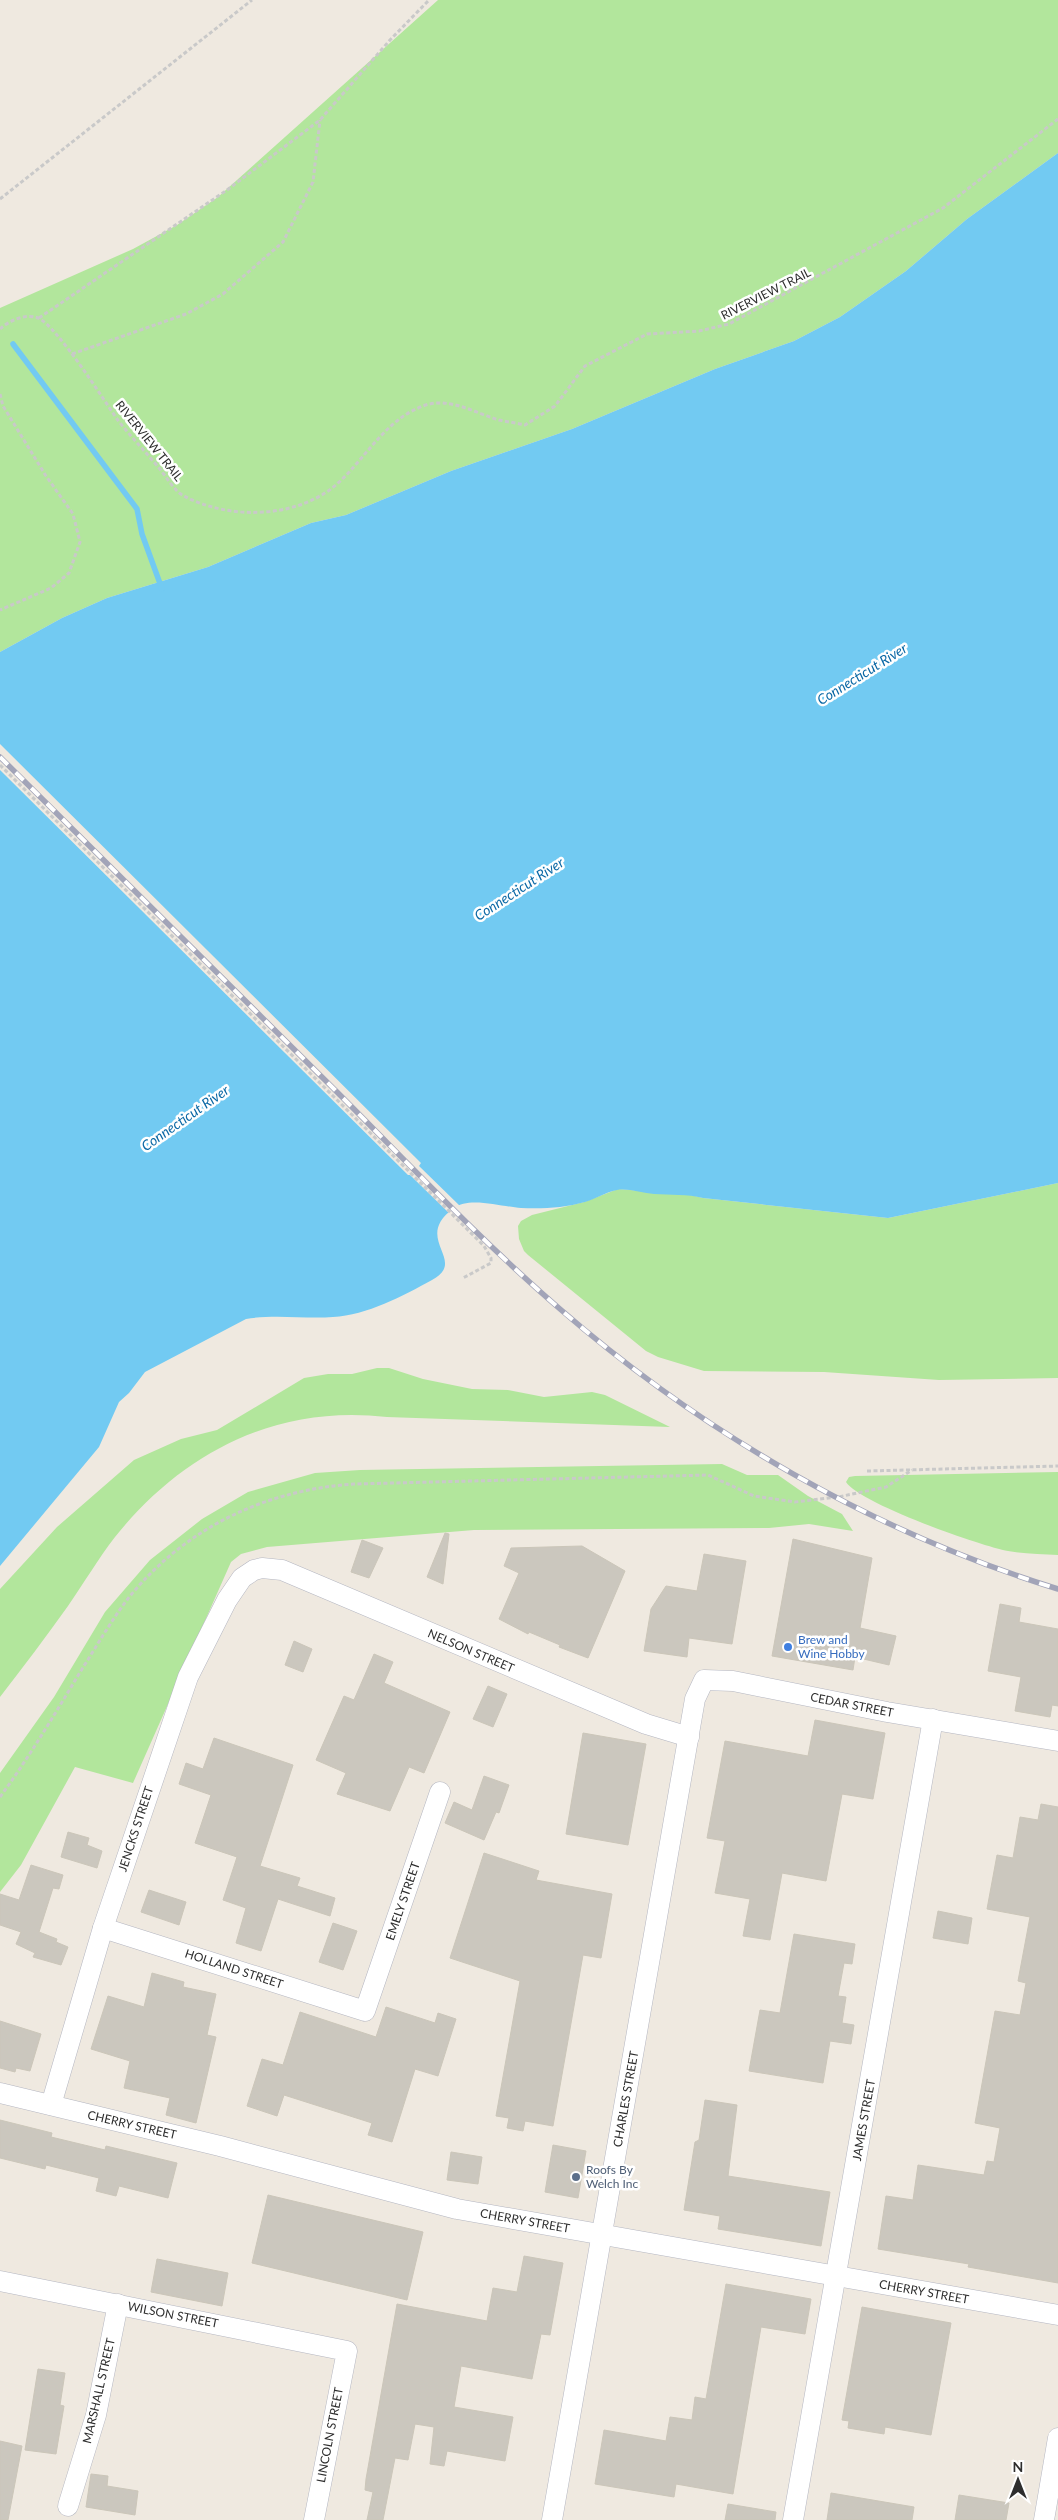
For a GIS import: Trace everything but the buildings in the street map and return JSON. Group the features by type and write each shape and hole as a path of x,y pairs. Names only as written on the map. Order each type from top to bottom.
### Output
{"street":[{"name":"NELSON STREET","path":"254,1570 268,1568 282,1570 646,1724 689,1737"},
{"name":"JENCKS STREET","path":"51,2105 103,1928 188,1677 236,1586 254,1570"},
{"name":"CEDAR STREET","path":"689,1737 695,1699 704,1680 733,1681 1058,1741"},
{"name":"JAMES STREET","path":"793,2520 933,1719"},
{"name":"CHARLES STREET","path":"552,2520 689,1737"},
{"name":"EMELY STREET","path":"365,2011 440,1792"},
{"name":"HOLLAND STREET","path":"103,1928 365,2011"},
{"name":"CHERRY STREET","path":"0,2093 220,2146 458,2208 1058,2315"},
{"name":"WILSON STREET","path":"0,2281 347,2351"},
{"name":"MARSHALL STREET","path":"68,2506 96,2415 118,2304"},
{"name":"LINCOLN STREET","path":"314,2520 347,2351"},
{"path":"1044,2520 1058,2438"}],"path":[{"path":"0,199 252,0"},
{"path":"0,330 15,320 27,317 39,318 227,190 320,120 390,40 429,0"},
{"path":"72,354 186,314 223,294 283,242 313,182 320,120"},
{"name":"RIVERVIEW TRAIL","path":"39,318 72,354 118,420 182,495 220,510 261,512 303,504 336,484 390,425 424,406 451,403 500,420 525,425 555,406 585,366 647,334 699,331 729,324 943,208 1058,120"},
{"path":"0,394 8,414 72,514 80,542 69,573 50,588 0,610"},
{"path":"0,765 484,1246 491,1258 491,1264 463,1278"},
{"path":"867,1471 1058,1466"},
{"path":"0,1797 41,1736 112,1621 130,1596 177,1549 208,1527 239,1511 294,1493 337,1485 708,1475 754,1496 795,1502 838,1497 886,1487 912,1470"}],"green space":[{"path":"438,0 1058,0 1058,153 967,219 906,271 840,317 794,341 715,369 572,429 451,471 346,515 311,523 208,567 107,598 62,618 0,652 0,308 133,249 177,225 218,197"},
{"path":"1058,1183 1058,1378 939,1380 824,1372 704,1371 658,1357 646,1351 528,1255 524,1251 519,1239 518,1226 521,1221 532,1215 584,1202 618,1189 691,1195 703,1198 888,1218"},
{"path":"377,1368 389,1368 423,1379 472,1389 508,1390 544,1397 592,1392 605,1395 670,1427 347,1415 308,1418 271,1427 235,1440 202,1458 171,1481 142,1507 109,1545 60,1618 0,1697 0,1589 57,1527 134,1460 181,1439 217,1430 304,1378 328,1374 352,1374"},
{"path":"722,1464 747,1475 778,1475 808,1496 842,1514 853,1531 809,1524 769,1528 474,1530 267,1547 241,1554 231,1562 133,1783 75,1767 21,1865 0,1892 0,1773 54,1697 105,1612 150,1560 202,1519 248,1492 315,1473 360,1470"},
{"path":"1058,1472 1058,1555 1008,1551 948,1533 873,1501 856,1491 846,1482 849,1477 855,1476"}],"water":[{"name":"Connecticut River","path":"1058,153 1058,1183 888,1218 625,1190 613,1191 589,1201 569,1206 553,1208 521,1208 477,1202 460,1205 442,1219 438,1230 438,1239 445,1265 442,1272 421,1286 384,1304 359,1313 333,1317 246,1319 145,1372 129,1393 119,1402 99,1447 0,1566 0,652 62,618 107,598 208,567 311,523 346,515 451,471 572,429 715,369 794,341 840,317 906,271 967,219"}],"pier":[{"path":"0,744 421,1163 419,1166 461,1207 451,1215 408,1175 0,770"}],"waterway":[{"path":"13,344 137,509 142,534 162,589"}],"railway":[{"path":"0,757 474,1229 560,1309 615,1355 673,1398 733,1438 795,1475 858,1509 990,1566 1058,1589"}],"place":[{"name":"Brew and Wine Hobby","path":"788,1647"},
{"name":"Roofs By Welch Inc","path":"576,2177"}]}
